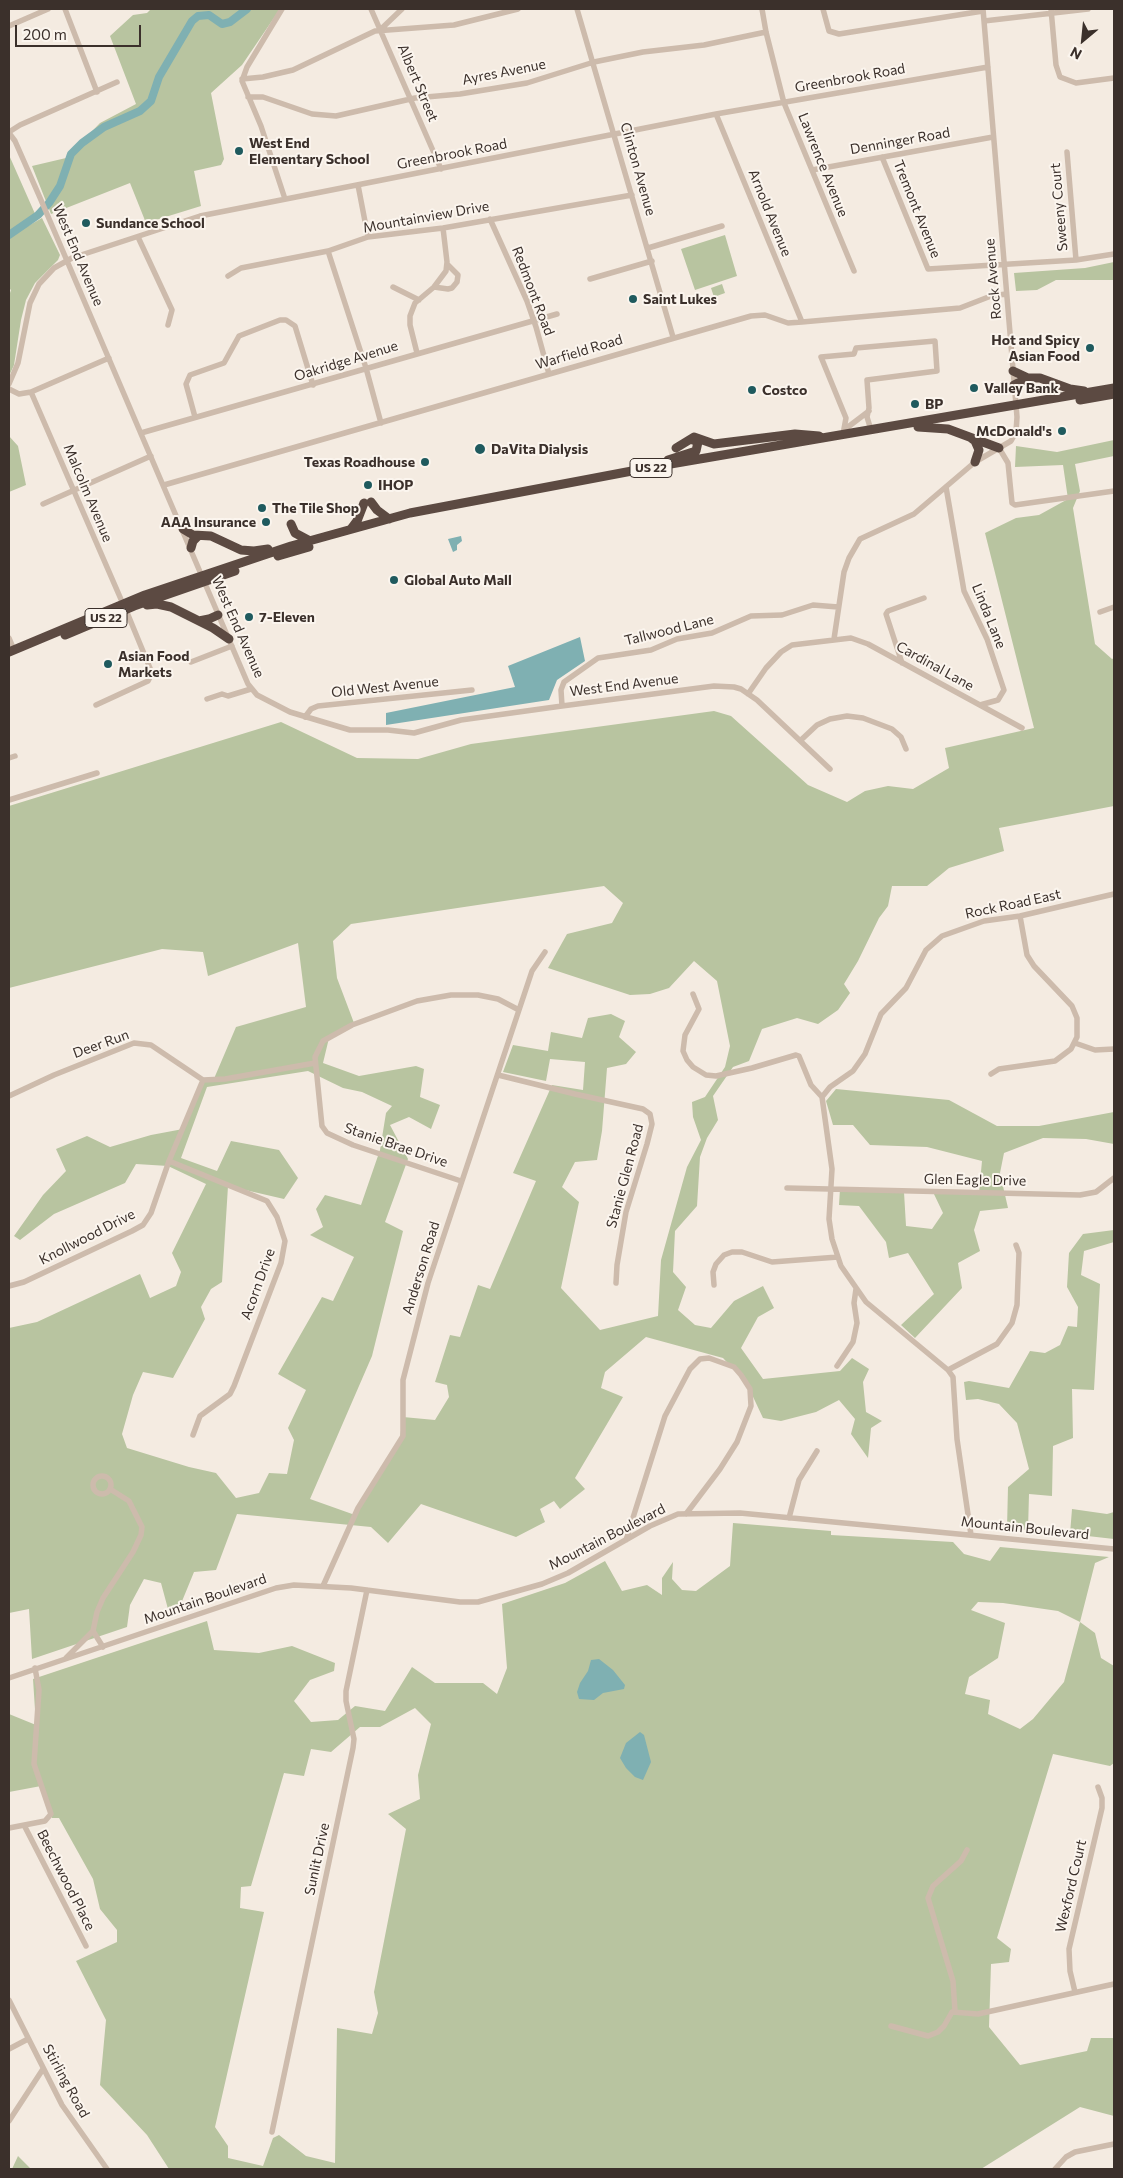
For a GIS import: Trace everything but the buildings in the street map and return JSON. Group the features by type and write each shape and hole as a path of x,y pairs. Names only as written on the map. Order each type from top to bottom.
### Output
{"highway":[{"path":"1013,371 1028,378 1040,378 1070,389 1092,392"},
{"path":"1014,385 1028,378"},
{"name":"US 22","path":"203,579 327,541 514,496 918,427 1114,388"},
{"name":"US 22","path":"10,653 128,606 291,546 456,503 826,437 843,432 871,430 1114,394"},
{"path":"918,427 948,429 999,448"},
{"path":"676,448 691,439 699,437 714,444 799,434 826,437"},
{"path":"971,438 977,444 979,450 975,462"},
{"path":"640,470 696,451 698,442 691,439"},
{"path":"351,529 368,502 389,519"},
{"path":"291,524 294,533 310,541"},
{"path":"183,529 198,536"},
{"path":"191,548 192,541 198,536 206,534 234,547 248,551 291,546"},
{"path":"128,606 166,605 199,620 231,642"},
{"path":"199,620 209,619 218,615"}],"street":[{"path":"9,26 48,9"},
{"path":"65,9 97,92"},
{"path":"282,9 242,79 261,126 285,199"},
{"name":"Albert Street","path":"371,9 441,169"},
{"path":"242,79 263,77 293,70 380,30 402,9"},
{"path":"380,30 454,25 518,9"},
{"name":"Clinton Avenue","path":"577,9 673,337"},
{"name":"Lawrence Avenue","path":"762,9 784,103 854,271"},
{"path":"823,9 830,33 840,34 983,10"},
{"path":"984,21 1051,10 1088,9"},
{"name":"Rock Avenue","path":"834,639 844,572 849,558 860,539 914,514 975,462 1011,441 1016,432 1016,408 983,10"},
{"path":"1051,10 1056,65 1060,77 1076,83 1114,78"},
{"name":"Ayres Avenue","path":"248,97 263,97 304,112 323,116 346,114 411,99 527,83 594,62 643,52 704,46 766,32"},
{"name":"Greenbrook Road","path":"9,384 18,364 26,313 33,295 47,275 66,260 214,213 716,114 988,67"},
{"path":"9,132 20,124 117,82"},
{"name":"Arnold Avenue","path":"716,114 802,322"},
{"name":"West End Avenue","path":"9,132 15,141 41,200 183,529 218,615 251,689 256,695 274,705 305,717 350,730 388,730 414,733 461,720 714,686 734,687 748,694 801,740 830,769"},
{"name":"Denninger Road","path":"812,170 994,137"},
{"name":"Sweeny Court","path":"1067,152 1076,260"},
{"name":"Tremont Avenue","path":"882,157 928,270 1004,264"},
{"path":"358,185 368,238"},
{"name":"Mountainview Drive","path":"228,276 241,268 328,251 368,238 443,228 632,195"},
{"name":"Redmont Road","path":"490,219 533,321 548,374"},
{"path":"648,248 722,226"},
{"path":"417,353 410,320 413,308 443,277 448,265 443,228"},
{"path":"138,237 172,310 168,325"},
{"path":"328,251 366,368 381,423"},
{"path":"1004,264 1076,260 1114,254"},
{"path":"590,279 652,261"},
{"path":"434,287 448,289 452,288 457,282 458,275 448,265"},
{"path":"393,287 419,300"},
{"name":"Warfield Road","path":"164,485 754,315 765,315 788,323 802,322 960,308 990,296 1006,294"},
{"name":"Oakridge Avenue","path":"141,433 557,314"},
{"path":"195,418 186,384 190,375 224,363 239,336 280,320 286,320 295,326 313,384"},
{"path":"843,432 846,418 821,357 854,354 856,348 935,341 937,371 867,380 867,417 871,430"},
{"path":"9,390 20,394 31,392 109,358"},
{"name":"Malcolm Avenue","path":"31,392 73,490 128,606 152,674 148,681 96,705"},
{"path":"843,432 868,412"},
{"path":"999,448 1008,463 1012,503 1021,505 1114,492"},
{"path":"43,504 151,456"},
{"name":"Linda Lane","path":"946,487 964,591 986,639 1004,693 998,700 980,705"},
{"path":"902,663 886,614 888,611 924,598"},
{"name":"Tallwood Lane","path":"562,706 561,690 564,682 598,658 651,650 677,638 712,633 752,616 782,614 814,605 838,607"},
{"path":"1100,612 1114,607"},
{"path":"9,638 10,653"},
{"path":"748,694 766,668 781,652 797,643 834,639"},
{"name":"Cardinal Lane","path":"834,639 857,639 1022,728"},
{"path":"191,662 231,642"},
{"path":"206,699 222,694 228,696 251,689"},
{"name":"Old West Avenue","path":"305,717 311,709 318,706 472,690"},
{"path":"801,740 816,725 830,719 847,716 864,718 892,730 901,737 906,749"},
{"path":"9,800 97,773"},
{"name":"Rock Road East","path":"822,1096 830,1087 853,1071 865,1054 881,1014 906,988 926,950 933,942 942,936 971,924 1000,917 1020,916 1114,894"},
{"path":"991,1074 999,1068 1054,1061 1066,1054 1075,1043 1078,1025 1075,1011 1030,960 1020,916"},
{"name":"Anderson Road","path":"323,1586 358,1508 403,1436 402,1389 405,1369 428,1283 532,970 545,952"},
{"path":"693,994 699,1009 684,1035 683,1051 686,1060 699,1071 706,1075 716,1076 761,1066 796,1055 799,1056 811,1085 822,1096 830,1150 831,1190 829,1219 832,1239 838,1257 846,1275 873,1309 948,1370 954,1382 957,1439 971,1535"},
{"path":"203,1080 314,1063 318,1050 324,1041 366,1019 417,1001 451,995 478,995 498,999 519,1010"},
{"name":"Deer Run","path":"9,1096 134,1043 151,1045 203,1080"},
{"path":"1075,1043 1095,1050 1114,1049"},
{"name":"Stanie Brae Drive","path":"314,1063 322,1126 327,1133 353,1145 461,1181"},
{"name":"Stanie Glen Road","path":"498,1075 643,1109 650,1114 652,1124 648,1141 626,1212 616,1283"},
{"name":"Knollwood Drive","path":"9,1286 24,1282 139,1228 151,1213 169,1161 203,1080"},
{"name":"Acorn Drive","path":"169,1161 267,1201 277,1217 285,1241 282,1263 234,1386 230,1394 200,1416 193,1435"},
{"name":"Glen Eagle Drive","path":"787,1188 1080,1195 1096,1192 1114,1178"},
{"path":"948,1370 997,1344 1012,1323 1017,1305 1019,1253 1016,1245"},
{"path":"714,1285 713,1272 716,1264 724,1255 732,1252 742,1252 772,1262 838,1257"},
{"path":"837,1366 853,1342 857,1323 854,1303 856,1289"},
{"path":"626,1540 665,1416 690,1369 700,1359 709,1358 734,1367 750,1389 751,1406 737,1442 720,1469 686,1514"},
{"path":"789,1518 799,1480 817,1451"},
{"path":"65,1659 94,1631 97,1612 103,1598 142,1535 142,1527 129,1501 110,1489"},
{"name":"Mountain Boulevard","path":"9,1678 276,1588 304,1584 460,1602 478,1602 542,1584 568,1572 668,1517 686,1514 740,1513 1114,1549"},
{"name":"Sunlit Drive","path":"272,2132 353,1748 346,1691 367,1590"},
{"path":"94,1631 103,1646"},
{"path":"9,1828 46,1821 51,1814 34,1764 38,1690 35,1668"},
{"name":"Wexford Court","path":"1075,1992 1070,1971 1069,1948 1102,1808 1102,1798 1098,1787"},
{"name":"Beechwood Place","path":"24,1825 86,1946"},
{"path":"956,2011 953,1981 928,1898 933,1886 962,1861 967,1850"},
{"path":"891,2026 928,2036 938,2032 944,2026 950,2014 956,2011 978,2014 1114,1984"},
{"name":"Stirling Road","path":"9,2000 62,2105 107,2169"},
{"path":"9,2049 28,2040"},
{"path":"9,2121 44,2069"},
{"path":"1055,2169 1066,2157 1075,2152 1114,2144"}],"green space":[{"path":"151,9 280,9 242,65 211,93 224,159 221,165 194,171 201,206 146,223 130,183 51,214 32,166 66,158 100,123 136,104 110,36 133,15 147,13"},
{"path":"9,155 36,216 14,234 42,218 60,255 58,260 35,283 26,300 14,365 9,376 9,296 11,290 9,288"},
{"path":"725,235 737,276 695,290 681,249"},
{"path":"1114,262 1114,280 1056,280 1037,290 1016,291 1014,273 1085,268"},
{"path":"722,284 725,293 714,297 711,288"},
{"path":"9,436 18,446 26,485 9,492"},
{"path":"1114,440 1114,456 1075,464 1080,491 1073,508 1095,644 1112,659 1114,658 1114,806 999,828 1004,851 949,868 927,886 892,886 888,906 879,918 858,961 844,984 850,993 838,1010 818,1024 797,1018 762,1029 749,1061 733,1067 713,1096 718,1120 707,1138 700,1157 697,1206 675,1231 673,1272 686,1287 678,1310 695,1325 711,1328 734,1301 763,1286 774,1308 758,1317 741,1348 763,1379 840,1371 852,1358 869,1369 863,1382 866,1412 882,1421 871,1428 868,1458 851,1434 855,1419 839,1400 816,1412 781,1421 763,1418 747,1384 723,1358 646,1337 605,1372 601,1388 623,1397 575,1478 585,1489 560,1509 554,1501 540,1509 545,1522 516,1537 421,1504 388,1543 371,1527 237,1514 216,1570 194,1572 178,1611 168,1609 161,1583 144,1579 130,1605 127,1627 32,1659 29,1609 9,1613 9,1328 37,1322 140,1274 150,1298 176,1286 181,1272 172,1253 206,1184 168,1166 136,1164 125,1183 54,1214 20,1240 14,1236 43,1195 66,1171 56,1149 87,1136 110,1147 151,1135 183,1129 204,1082 213,1081 236,1027 306,1007 298,943 208,976 203,952 162,949 9,988 9,806 281,722 357,758 418,759 471,744 714,711 731,716 808,785 847,802 865,791 888,786 913,789 949,768 945,748 1034,728 985,533 1016,518 1039,515 1068,499 1063,465 1015,467 1016,446 1057,452","holes":["604,886 623,903 612,923 567,934 548,968 630,995 650,994 669,988 694,961 717,981 730,1046 725,1067 705,1097 692,1102 693,1117 701,1140 687,1167 661,1260 658,1316 600,1330 561,1288 579,1202 562,1187 575,1162 597,1160 602,1131 607,1068 626,1064 636,1052 619,1037 625,1021 611,1014 588,1018 582,1038 551,1032 548,1051 513,1045 503,1072 546,1081 550,1059 585,1062 583,1090 552,1085 513,1173 536,1181 490,1289 478,1285 460,1337 450,1335 435,1382 447,1385 449,1397 435,1420 403,1417 399,1444 355,1515 310,1499 372,1356 403,1231 385,1222 408,1159 390,1125 409,1117 431,1129 440,1105 420,1097 424,1069 416,1066 359,1076 323,1063 329,1038 354,1023 337,978 333,941 351,924","308,1071 343,1088 362,1092 392,1106 386,1113 380,1150 361,1205 325,1195 316,1209 323,1227 310,1235 354,1257 333,1301 322,1297 278,1374 306,1390 288,1428 294,1440 287,1474 269,1473 259,1493 236,1498 216,1473 189,1467 127,1448 122,1434 133,1395 143,1372 173,1378 205,1319 201,1307 211,1289 222,1282 228,1186 284,1199 298,1178 279,1150 231,1141 217,1171 181,1158 207,1087"]},
{"path":"836,1089 949,1100 997,1126 1039,1126 1114,1112 1114,1144 1086,1139 1043,1138 1004,1153 1000,1173 1008,1208 980,1211 974,1230 980,1251 958,1263 962,1288 915,1338 901,1325 934,1294 908,1253 889,1258 886,1242 859,1206 839,1205 840,1189 904,1192 906,1226 932,1229 943,1213 933,1192 979,1193 982,1161 927,1147 870,1145 853,1125 833,1125 826,1101"},
{"path":"1114,1230 1114,1242 1084,1251 1081,1275 1100,1284 1094,1390 1072,1389 1073,1438 1053,1446 1052,1496 1029,1494 1028,1530 1007,1528 1008,1487 1029,1469 1017,1423 999,1404 978,1399 966,1400 964,1382 969,1381 1009,1388 1030,1351 1045,1353 1060,1345 1068,1326 1077,1327 1078,1307 1067,1287 1069,1253 1083,1234"},
{"path":"1072,1509 1107,1514 1114,1512 1114,1539 1070,1534"},
{"path":"733,1523 831,1531 831,1535 953,1542 964,1554 990,1561 1000,1547 1109,1557 1095,1563 1080,1622 1095,1633 1101,1658 1114,1666 1114,1763 1110,1766 1053,1754 997,1938 1011,1949 1009,1962 991,1964 989,2027 1020,2065 1087,2051 1091,2038 1114,2038 1114,2116 1080,2107 981,2169 169,2169 147,2135 100,2085 106,2020 76,1961 117,1942 117,1930 100,1909 93,1879 59,1818 52,1818 41,1786 9,1792 9,1714 36,1725 33,1679 207,1621 214,1650 259,1653 292,1646 335,1663 334,1671 310,1680 294,1701 311,1722 338,1720 355,1706 385,1711 412,1667 435,1683 483,1683 497,1694 507,1668 502,1604 565,1583 605,1561 622,1591 647,1585 662,1595 662,1578 673,1562 672,1579 682,1590 696,1591 730,1566","holes":["978,1602 1003,1603 1058,1611 1080,1622 1064,1682 1033,1719 1020,1729 988,1714 990,1700 965,1694 969,1677 998,1658 1005,1623 971,1610","415,1708 431,1724 418,1775 420,1799 388,1814 406,1829 374,1992 378,2013 372,2034 337,2028 335,2163 306,2156 279,2135 273,2138 263,2166 228,2158 228,2146 215,2127 264,1912 240,1908 241,1887 251,1886 284,1773 304,1776 311,1749 331,1752 360,1727 380,1727"]},
{"path":"18,2156 31,2169 12,2169"}],"water":[{"path":"461,536 462,541 457,545 457,550 453,552 448,539"},
{"path":"580,637 585,661 557,680 549,700 386,725 386,713 515,687 508,666"},
{"path":"599,1659 613,1670 625,1685 624,1689 603,1693 594,1700 579,1699 577,1692 580,1683 588,1671 591,1660"},
{"path":"640,1732 644,1735 651,1762 643,1780 635,1777 620,1758 626,1743"}],"waterway":[{"path":"9,235 38,215 49,203 60,186 71,154 82,143 104,127 140,111 151,101 159,77 192,21 198,16 209,15 222,24 230,22 247,9"}],"place":[{"name":"West End Elementary School","path":"239,151"},
{"name":"Sundance School","path":"86,223"},
{"name":"Saint Lukes","path":"633,299"},
{"name":"Hot and Spicy Asian Food","path":"1090,348"},
{"name":"Valley Bank","path":"974,388"},
{"name":"Costco","path":"752,390"},
{"name":"BP","path":"915,404"},
{"name":"McDonald's","path":"1062,431"},
{"name":"DaVita Dialysis","path":"480,449"},
{"name":"Texas Roadhouse","path":"425,462"},
{"name":"IHOP","path":"368,485"},
{"name":"The Tile Shop","path":"262,508"},
{"name":"AAA Insurance","path":"266,522"},
{"name":"Global Auto Mall","path":"394,580"},
{"name":"7-Eleven","path":"249,617"},
{"name":"Asian Food Markets","path":"108,664"}]}
